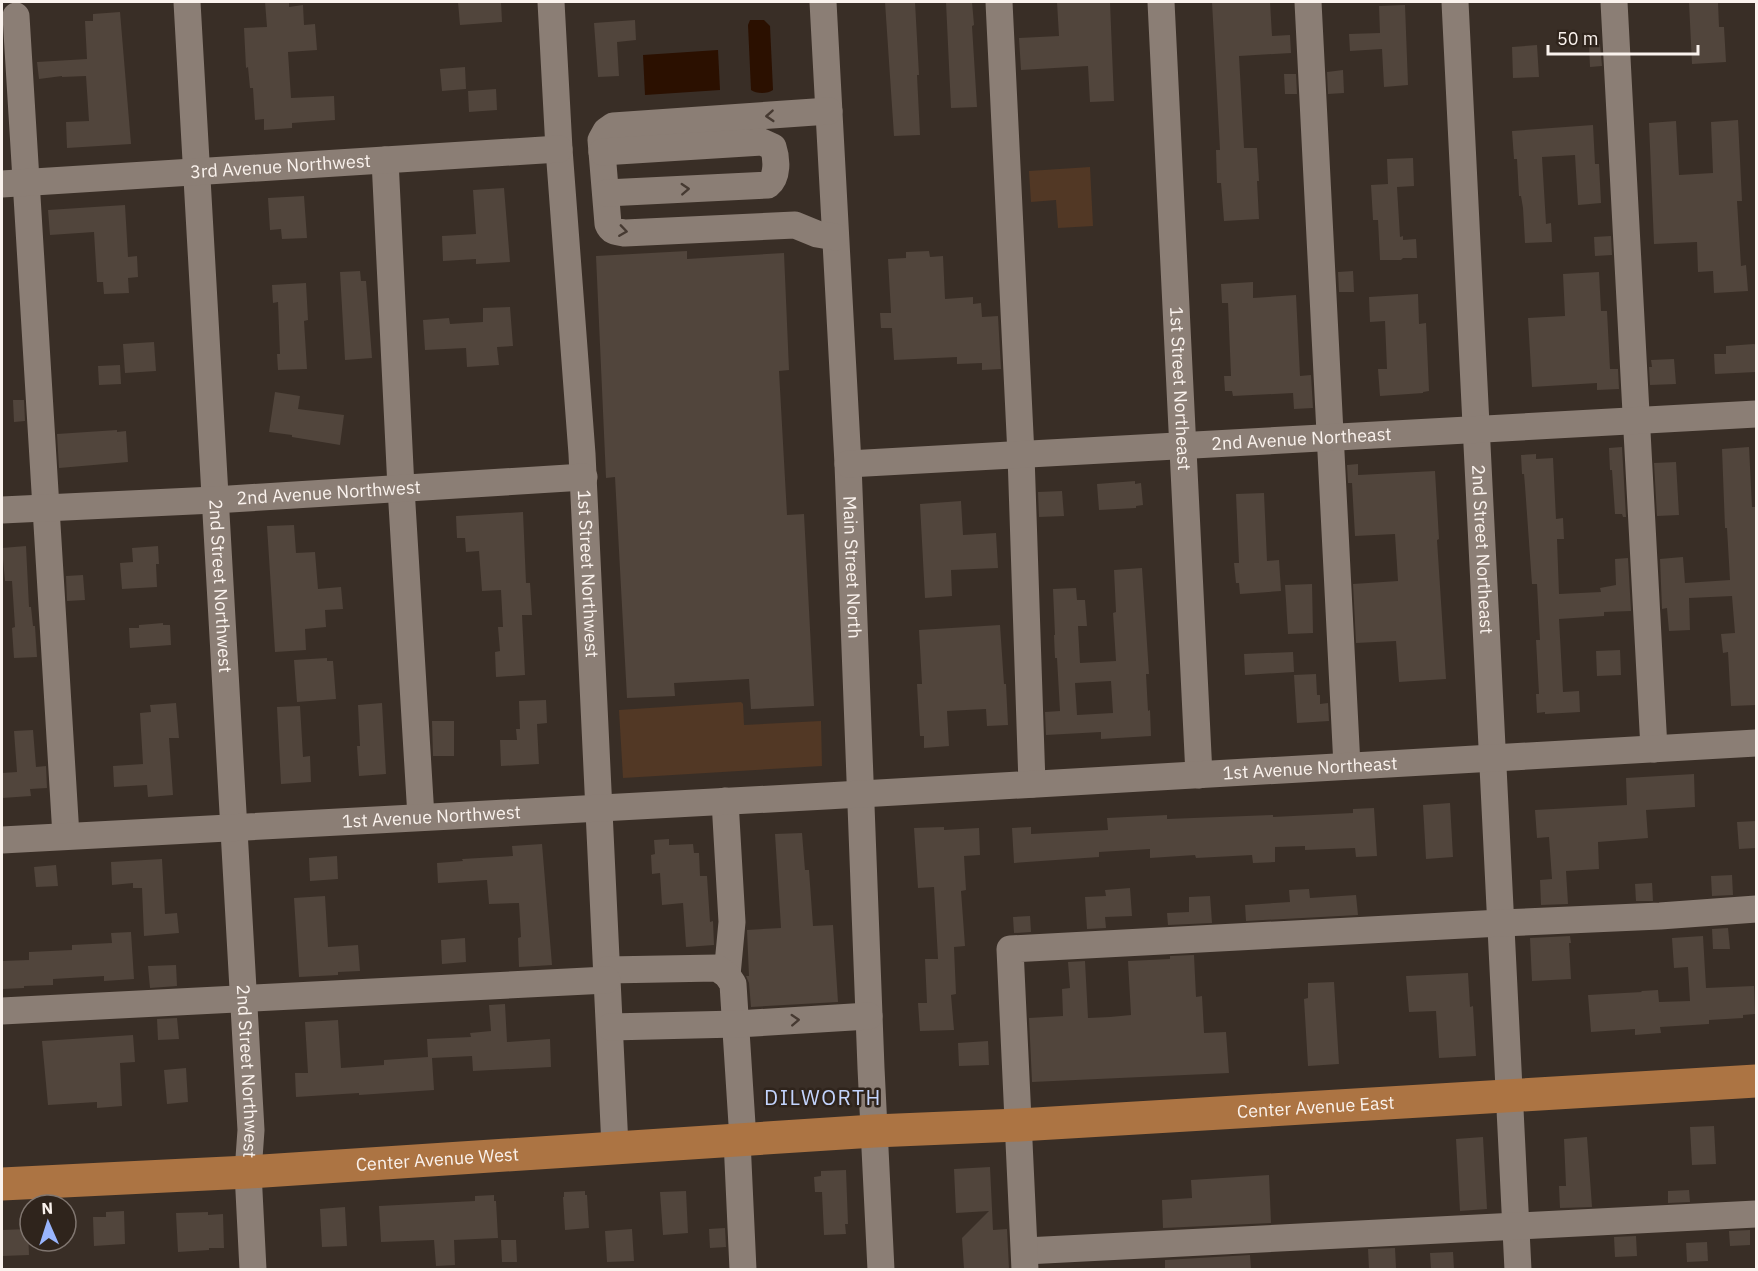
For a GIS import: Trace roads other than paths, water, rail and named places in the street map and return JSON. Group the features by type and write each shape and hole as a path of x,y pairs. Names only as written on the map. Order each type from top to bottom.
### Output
{"main road":[{"name":"Center Avenue East","path":"874,1131 1019,1125 1756,1081"},
{"name":"Center Avenue West","path":"2,1184 249,1172 874,1131"}],"street":[{"name":"2nd Street Northwest","path":"187,2 251,1130 249,1172 253,1269"},
{"name":"1st Street Northwest","path":"551,2 559,149 584,477 615,1147"},
{"name":"Main Street North","path":"823,2 848,464 881,1269"},
{"path":"999,2 1021,455 1032,784"},
{"name":"1st Street Northeast","path":"1161,2 1199,775"},
{"path":"1308,2 1347,766"},
{"name":"2nd Street Northeast","path":"1455,2 1518,1269"},
{"path":"1614,2 1654,749"},
{"path":"16,16 14,183 46,508 66,836"},
{"path":"829,111 613,126 606,131 601,140 608,224 610,229 616,232 795,225 818,234 836,237"},
{"path":"602,152 762,142 773,147 775,151 776,176 768,185 606,194"},
{"name":"3rd Avenue Northwest","path":"14,183 559,149"},
{"path":"385,160 401,488 421,817"},
{"name":"2nd Avenue Northeast","path":"848,464 1756,414"},
{"name":"2nd Avenue Northwest","path":"2,510 214,500 584,477"},
{"name":"1st Avenue Northeast","path":"861,794 1756,743"},
{"name":"1st Avenue Northwest","path":"2,840 861,794"},
{"path":"725,801 732,922 727,975"},
{"path":"1756,909 1660,916 1010,949 1025,1260 1515,1227 1756,1214"},
{"path":"2,1011 243,999 717,968 734,984 743,1269"},
{"path":"610,1027 737,1024 869,1016"}],"district":[{"name":"DILWORTH","path":"823,1098"}]}
